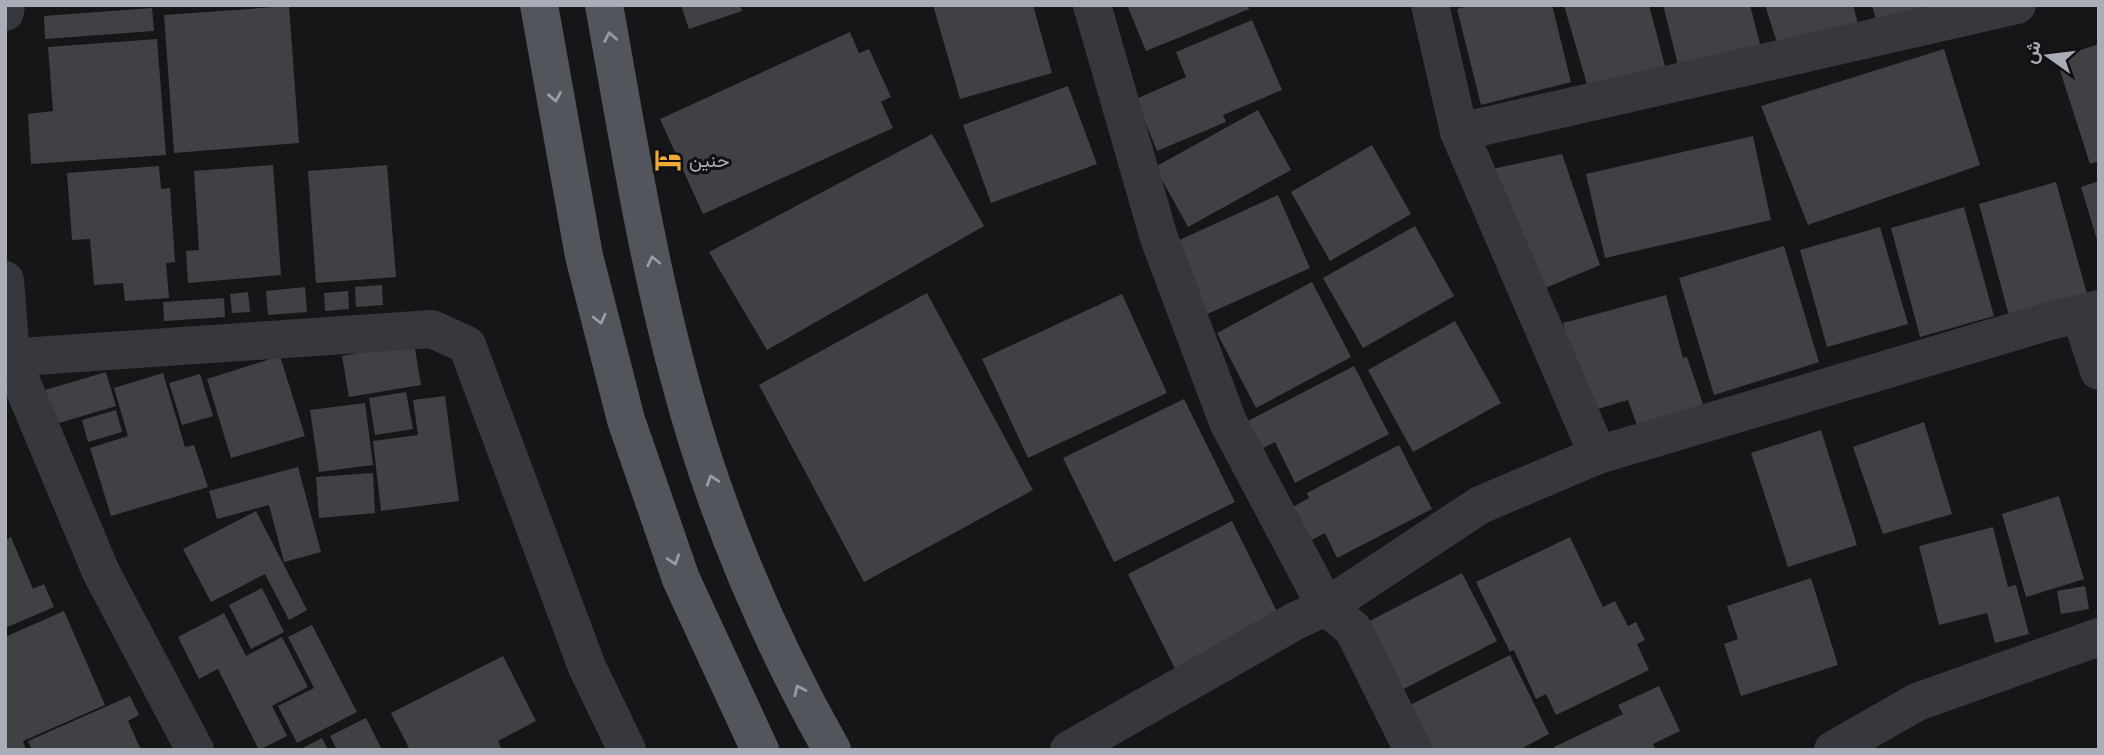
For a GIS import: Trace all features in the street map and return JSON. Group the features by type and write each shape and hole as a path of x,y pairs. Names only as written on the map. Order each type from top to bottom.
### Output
{"main road":[{"path":"538,5 584,256 626,420 681,579 760,750"},
{"path":"604,5 643,218 681,384 733,547 804,700 832,750"}],"street":[{"path":"5,12 6,5"},
{"path":"1093,5 1159,238 1228,422 1326,607 1353,629 1413,750"},
{"path":"1430,5 1458,132 1598,454"},
{"path":"1458,132 2017,5"},
{"path":"5,280 8,358 101,572 195,750"},
{"path":"1069,750 1297,620 1326,607 1480,505 1598,454 2089,312 2099,371"},
{"path":"8,358 432,329 467,345 587,667 627,750"},
{"path":"1833,750 1917,702 2099,637"}],"building":[{"path":"681,5 740,5 742,11 689,29"},
{"path":"933,5 1033,5 1052,73 960,99"},
{"path":"1127,5 1248,5 1249,9 1146,51"},
{"path":"1472,5 1552,5 1571,82 1481,105 1457,9"},
{"path":"1564,5 1649,5 1665,66 1588,88"},
{"path":"1663,5 1750,5 1761,48 1679,69"},
{"path":"1765,5 1853,5 1858,24 1779,49"},
{"path":"1872,5 1927,5 1927,6 1876,20"},
{"path":"289,6 299,143 174,153 164,15"},
{"path":"152,8 154,31 45,39 44,16"},
{"path":"1252,20 1282,90 1223,115 1226,122 1157,151 1136,99 1186,77 1176,52"},
{"path":"850,32 859,53 869,49 891,97 881,102 893,128 703,214 660,119"},
{"path":"157,39 166,155 31,164 28,114 53,111 48,47"},
{"path":"2099,44 2099,161 2090,164 2056,58"},
{"path":"1944,49 1980,165 1808,225 1761,106"},
{"path":"1068,86 1097,164 991,203 963,125"},
{"path":"1258,110 1291,170 1188,227 1155,167"},
{"path":"932,134 984,226 767,350 709,252"},
{"path":"1753,136 1771,220 1605,258 1586,174"},
{"path":"1372,145 1411,214 1330,261 1291,192"},
{"path":"1562,154 1600,265 1536,292 1487,170"},
{"path":"273,165 281,275 188,283 186,251 199,250 194,171"},
{"path":"387,165 396,277 316,283 308,171"},
{"path":"159,166 161,189 170,188 175,262 166,263 169,298 125,301 123,283 94,285 90,239 72,240 67,173"},
{"path":"2099,181 2099,243 2098,243 2081,187"},
{"path":"2056,182 2087,294 2009,316 1979,204"},
{"path":"1278,195 1310,268 1205,315 1173,243"},
{"path":"1964,207 1994,316 1920,337 1891,228"},
{"path":"1415,226 1454,296 1363,348 1323,278"},
{"path":"1880,227 1908,324 1827,347 1800,250"},
{"path":"1784,246 1819,362 1714,395 1679,278"},
{"path":"1312,282 1351,357 1256,408 1217,333"},
{"path":"382,285 383,305 356,307 355,287"},
{"path":"305,287 307,312 268,315 266,291"},
{"path":"348,291 349,309 325,311 324,293"},
{"path":"248,292 250,312 232,313 230,294"},
{"path":"927,293 1033,490 864,582 759,385"},
{"path":"1122,294 1167,393 1028,458 982,359"},
{"path":"1666,295 1683,358 1687,357 1704,407 1639,431 1628,400 1587,412 1563,323"},
{"path":"224,298 225,317 164,321 163,302"},
{"path":"1455,321 1501,403 1413,452 1368,370"},
{"path":"414,343 421,385 349,397 342,356"},
{"path":"280,356 305,436 231,458 207,379"},
{"path":"1354,366 1389,434 1295,483 1275,442 1257,451 1244,423"},
{"path":"106,372 116,406 56,424 45,390"},
{"path":"163,373 185,447 194,445 208,487 111,516 90,448 128,436 114,388"},
{"path":"200,374 213,416 182,425 169,383"},
{"path":"406,392 413,429 375,435 369,398"},
{"path":"445,396 459,501 381,511 373,441 418,435 413,400"},
{"path":"1184,399 1235,502 1114,562 1063,458"},
{"path":"365,403 373,465 319,472 310,410"},
{"path":"116,410 122,432 88,442 82,420"},
{"path":"1924,422 1952,514 1883,534 1853,447"},
{"path":"1821,430 1857,545 1788,567 1751,453"},
{"path":"1399,445 1432,509 1337,558 1325,533 1308,542 1291,508 1309,498 1307,493"},
{"path":"298,467 321,552 284,562 269,505 217,519 209,491"},
{"path":"373,473 375,513 319,518 316,477"},
{"path":"2059,496 2084,579 2026,597 2002,514"},
{"path":"256,511 307,610 289,620 265,574 211,602 183,549"},
{"path":"1232,521 1280,618 1176,671 1128,574"},
{"path":"1993,527 2008,587 2016,585 2029,634 1995,643 1987,613 1939,625 1919,546"},
{"path":"11,537 33,589 44,584 54,607 5,628 5,540"},
{"path":"1570,537 1603,607 1615,601 1628,626 1636,622 1645,640 1637,644 1649,670 1556,715 1546,694 1536,699 1514,650 1510,652 1476,582"},
{"path":"1462,573 1497,641 1394,694 1360,626"},
{"path":"1811,578 1838,665 1741,696 1724,644 1738,639 1727,606"},
{"path":"2085,586 2089,609 2061,614 2057,591"},
{"path":"262,588 284,632 251,649 229,605"},
{"path":"64,611 105,705 23,741 26,750 5,750 5,637"},
{"path":"224,613 246,656 282,637 308,687 272,706 287,736 259,750 218,669 199,679 178,637"},
{"path":"312,625 357,712 297,743 278,706 314,688 288,637"},
{"path":"1510,655 1549,734 1519,750 1429,750 1408,706"},
{"path":"503,656 536,721 498,741 502,750 410,750 391,713"},
{"path":"1659,686 1680,731 1653,744 1656,750 1555,750 1554,747 1623,714 1618,705"},
{"path":"130,696 139,715 128,721 141,750 32,750 28,741"},
{"path":"366,718 382,750 337,750 330,736"},
{"path":"322,738 328,750 299,750"}],"place":[{"name":"حنين","path":"668,160"}]}
